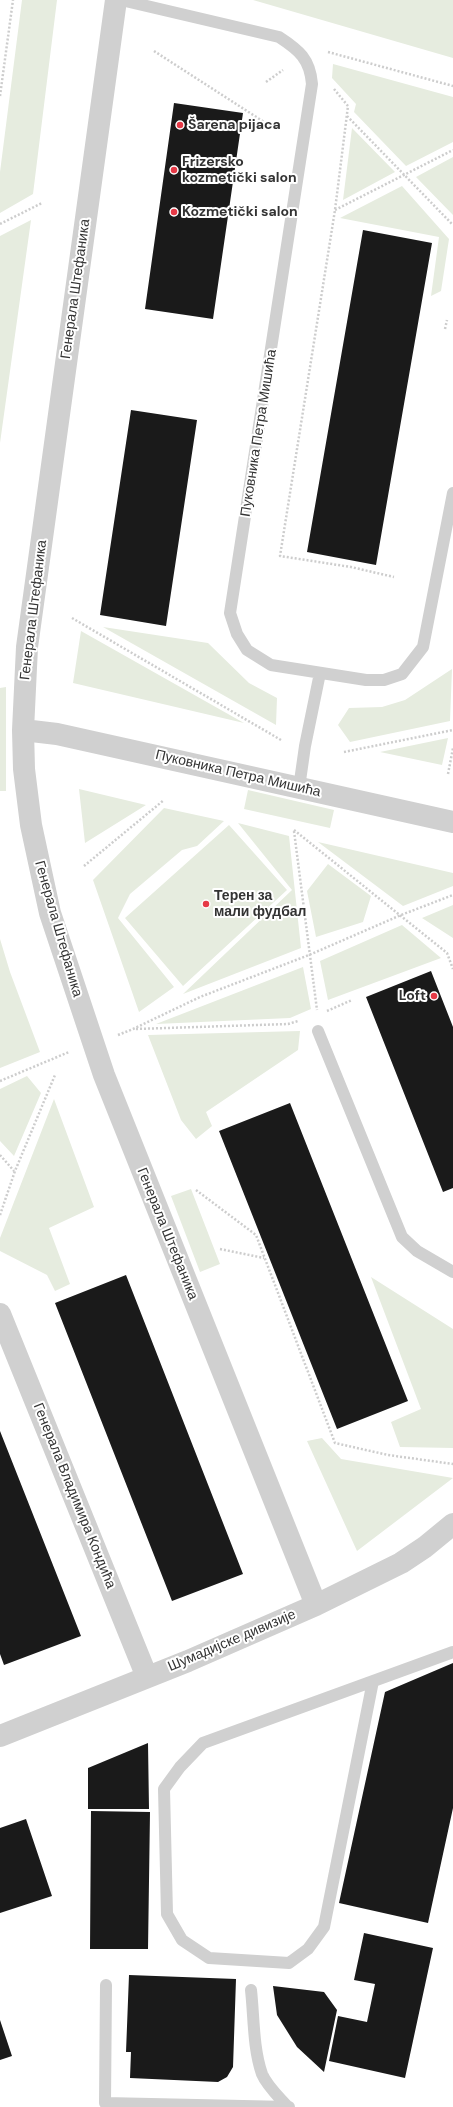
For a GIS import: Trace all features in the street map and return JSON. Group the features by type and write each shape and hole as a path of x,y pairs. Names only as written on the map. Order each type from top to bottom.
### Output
{"street":[{"name":"Генерала Штефаника","path":"116,0 27,648 23,730 24,769 31,825 50,913 92,1043 316,1605"},
{"name":"Пуковника Петра Мишића","path":"23,730 57,734 453,822"},
{"name":"Генерала Владимира Кондића","path":"0,1314 147,1677"},
{"name":"Шумадијске дивизије","path":"0,1736 147,1677 316,1605 401,1563 425,1547 453,1524"}],"lane":[{"name":"Пуковника Петра Мишића","path":"120,0 279,37 295,48 306,61 311,71 312,84 230,613 237,634 247,650 271,665 320,673 366,680 384,680 402,674 423,647 453,492"},
{"path":"299,788 305,746 320,673"},
{"path":"318,1031 402,1237 417,1251 453,1272"},
{"path":"373,1681 324,1927 308,1949 289,1963 209,1958 182,1940 167,1914 164,1789 180,1767 203,1743 373,1681 453,1652"},
{"path":"106,1985 104,2103 288,2107"},
{"path":"251,1990 257,2051 262,2075 288,2107"}],"path":[{"path":"0,96 13,0"},
{"path":"154,51 264,122"},
{"path":"328,52 453,86"},
{"path":"266,82 283,70"},
{"path":"331,86 348,106 347,116 335,210 280,556 351,567 394,577"},
{"path":"347,116 453,225"},
{"path":"335,210 453,150"},
{"path":"0,224 42,203"},
{"path":"445,329 447,320"},
{"path":"72,618 281,740"},
{"path":"344,752 453,730"},
{"path":"448,774 453,748"},
{"path":"84,866 164,800"},
{"path":"318,1031 318,1014 309,955 294,830 448,953 453,969"},
{"path":"115,1036 133,1030 200,997 309,955 401,915 453,895"},
{"path":"133,1030 288,1024 352,1000"},
{"path":"0,1081 70,1051"},
{"path":"0,1215 15,1171 55,1074"},
{"path":"0,1155 15,1171"},
{"path":"196,1190 256,1235 335,1443 388,1455 453,1464"},
{"path":"220,1249 265,1258"}],"shaded area":[{"path":"22,0 57,0 33,194 0,213 0,172"},
{"path":"253,0 453,0 453,58"},
{"path":"333,64 453,97 453,142 406,166 354,112 356,104 332,78"},
{"path":"352,128 395,172 343,200"},
{"path":"453,157 453,215 416,177"},
{"path":"402,186 449,239 441,291 431,296 439,237 340,218"},
{"path":"31,220 0,443 0,236"},
{"path":"103,627 208,643 249,683 277,698 276,725"},
{"path":"81,631 244,723 73,683"},
{"path":"452,669 450,721 350,742 338,725 349,708 382,707 405,700"},
{"path":"6,687 6,791 0,791 0,688"},
{"path":"448,738 442,765 380,752"},
{"path":"79,789 146,805 85,843"},
{"path":"248,790 334,810 330,828 244,809"},
{"path":"164,808 224,821 197,846 182,850 130,894 118,918 174,987 139,1012 93,880"},
{"path":"238,823 289,836 301,948 183,994 292,890"},
{"name":"Терен за мали фудбал","path":"229,825 287,890 183,986 125,918"},
{"path":"318,842 453,873 453,886 403,906"},
{"path":"328,864 371,896 363,922 316,937 307,891"},
{"path":"453,905 453,938 422,918"},
{"path":"402,925 441,958 328,1000 320,961"},
{"path":"0,939 10,972 40,1052 0,1068"},
{"path":"303,967 311,1009 290,1018 156,1024"},
{"path":"300,1031 298,1050 206,1112 212,1126 196,1139 181,1120 148,1035"},
{"path":"27,1076 41,1093 14,1156 0,1141 0,1089"},
{"path":"54,1099 94,1207 49,1228 70,1284 55,1291 47,1275 0,1251 0,1238"},
{"path":"191,1189 220,1264 200,1272 171,1196"},
{"path":"371,1277 453,1329 453,1448 400,1447 391,1422 421,1409"},
{"path":"322,1438 341,1459 453,1478 357,1551 307,1441"}],"building":[{"path":"174,103 243,113 213,319 145,309"},
{"path":"363,230 432,243 376,565 307,552"},
{"path":"131,410 197,420 166,626 100,615"},
{"path":"431,971 453,1027 453,1188 443,1192 366,997"},
{"path":"290,1103 408,1401 337,1429 219,1131"},
{"path":"126,1275 243,1574 172,1601 55,1303"},
{"path":"0,1431 81,1636 4,1665 0,1654"},
{"path":"453,1663 453,1808 428,1923 339,1903 385,1692"},
{"path":"148,1743 149,1809 88,1809 88,1768"},
{"path":"91,1811 150,1812 148,1949 90,1949"},
{"path":"26,1819 52,1896 0,1913 0,1828"},
{"path":"364,1933 433,1948 405,2078 329,2061 338,2016 367,2022 375,1984 354,1980"},
{"path":"129,1975 236,1979 233,2067 227,2077 218,2082 130,2078 131,2052 126,2052"},
{"path":"273,1986 324,1992 337,2010 324,2072 297,2047 277,2015"},
{"path":"0,2020 12,2056 0,2060"}],"place":[{"name":"Šarena pijaca","path":"180,125"},
{"name":"Frizersko kozmetički salon","path":"174,170"},
{"name":"Kozmetički salon","path":"174,212"},
{"name":"Терен за мали фудбал","path":"206,904"},
{"name":"Loft","path":"434,996"}]}
